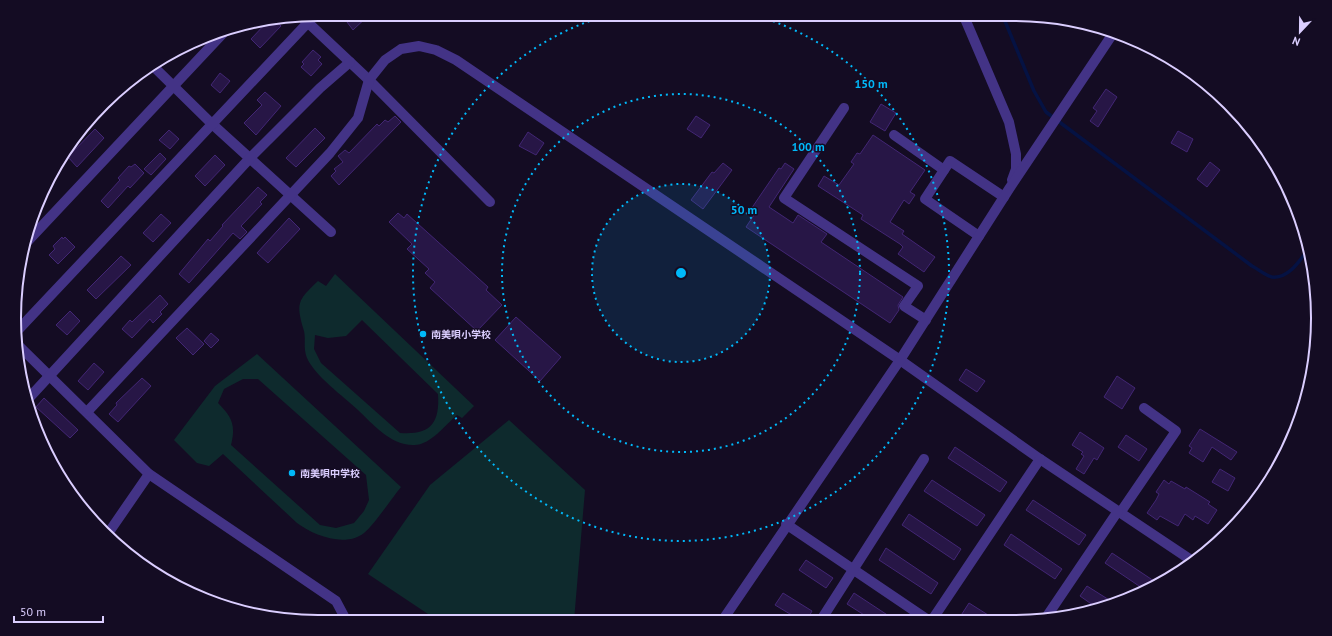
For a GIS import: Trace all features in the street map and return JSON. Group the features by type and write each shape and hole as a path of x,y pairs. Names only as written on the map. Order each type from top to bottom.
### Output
{"street":[{"path":"311,21 490,202"},
{"path":"966,21 1009,122 1016,154 1016,169 1007,193"},
{"path":"21,326 305,22"},
{"path":"726,615 786,524 900,360 1007,193 1110,37"},
{"path":"33,236 218,39"},
{"path":"87,412 330,153 358,118 369,80 385,60 401,49 419,46 436,50 499,90 900,360 1040,459 1189,558"},
{"path":"31,396 250,158 320,88 350,62"},
{"path":"156,69 211,123 331,232"},
{"path":"844,108 784,198 918,286 904,306 926,320"},
{"path":"894,135 944,170"},
{"path":"979,236 925,200 944,170 950,161 1007,193"},
{"path":"23,350 149,474 336,601 343,615"},
{"path":"1050,612 1176,431 1144,408"},
{"path":"824,615 924,459"},
{"path":"935,615 1040,459"},
{"path":"110,530 149,474"},
{"path":"786,524 921,615"}],"green space":[{"path":"335,274 474,406 462,418 457,415 431,439 419,444 413,445 397,442 382,433 316,372 307,358 305,351 304,331 299,308 300,303 306,293 318,281 326,286","holes":["362,320 438,394 437,413 431,426 419,432 400,433 321,363 314,349 315,335 328,338 346,336"]},
{"path":"257,354 401,487 373,524 364,533 356,537 339,540 312,532 297,523 223,454 209,466 197,463 174,440 215,386","holes":["243,379 258,379 366,475 369,500 364,511 354,523 336,528 320,525 231,445 233,432 232,422 230,417 218,403 224,389"]},
{"path":"509,420 585,490 575,615 430,615 368,574 430,485"}],"building":[{"path":"346,21 363,21 353,30"},
{"path":"279,24 281,26 260,48 251,39 263,27"},
{"path":"313,50 321,57 318,60 322,64 311,76 301,67 304,64 302,62"},
{"path":"220,73 230,81 220,93 211,85"},
{"path":"1106,89 1117,97 1098,127 1090,121 1097,111 1093,108"},
{"path":"265,92 281,106 256,135 244,123 262,105 257,100"},
{"path":"881,104 896,113 885,131 870,122"},
{"path":"395,116 401,122 339,185 331,176 336,171 334,169 343,162 338,156 345,150 349,153 377,124 379,126 385,120 388,122"},
{"path":"696,116 710,125 701,138 687,129"},
{"path":"315,128 325,138 296,167 286,158"},
{"path":"95,129 104,138 77,167 68,157"},
{"path":"169,130 179,139 170,149 159,140"},
{"path":"1178,131 1193,139 1187,152 1171,143"},
{"path":"528,132 544,143 536,155 519,146"},
{"path":"873,135 925,170 910,192 915,195 909,204 904,200 890,222 904,231 902,234 935,257 924,272 898,254 903,247 900,244 861,219 863,215 818,186 824,176 839,185 854,164 851,162 857,153 860,154"},
{"path":"160,153 166,159 151,175 144,169"},
{"path":"215,155 225,165 205,186 195,176"},
{"path":"1210,162 1220,170 1207,187 1197,179"},
{"path":"723,163 732,170 703,209 691,200 712,172 714,173"},
{"path":"785,163 794,169 769,207 793,223 798,215 827,234 821,242 903,297 898,305 899,310 890,323 746,227 754,215 749,212 779,168 781,169"},
{"path":"135,164 144,173 130,188 128,186 108,208 101,201 120,180 118,178 129,166 131,167"},
{"path":"258,187 267,195 260,202 262,204 241,226 247,232 240,239 233,233 189,283 179,274 208,239 210,241 223,226 222,225"},
{"path":"398,213 404,218 407,214 488,287 486,290 502,305 477,331 430,288 435,282 425,273 429,269 407,249 412,244 389,222"},
{"path":"161,214 171,223 153,242 143,233"},
{"path":"289,218 300,229 268,263 257,253"},
{"path":"62,237 63,239 65,237 75,247 58,264 49,255 55,249 53,246"},
{"path":"121,256 131,265 96,299 87,290"},
{"path":"160,295 168,304 160,312 162,314 153,323 150,319 132,338 122,329 130,320 132,322"},
{"path":"70,311 80,321 67,335 56,325"},
{"path":"516,317 561,357 540,381 495,340"},
{"path":"187,328 204,344 193,355 176,338"},
{"path":"211,333 219,340 211,348 204,341"},
{"path":"94,363 104,372 88,390 78,381"},
{"path":"966,369 985,381 977,392 959,380"},
{"path":"1117,376 1135,388 1122,409 1104,397"},
{"path":"142,378 151,386 118,422 109,414 117,405 116,403"},
{"path":"44,398 78,430 70,438 36,407"},
{"path":"1200,429 1237,452 1231,460 1212,447 1203,462 1189,453 1192,448 1189,446"},
{"path":"1080,432 1104,448 1097,460 1094,458 1084,474 1076,469 1084,456 1081,454 1083,452 1072,445"},
{"path":"1126,435 1147,449 1139,461 1118,447"},
{"path":"955,447 1007,482 1000,492 948,458"},
{"path":"1220,469 1235,478 1228,491 1212,482"},
{"path":"932,480 985,515 977,526 924,491"},
{"path":"1164,480 1169,484 1171,481 1185,489 1186,487 1210,502 1208,504 1217,510 1208,524 1195,516 1193,520 1185,514 1178,526 1160,516 1157,520 1147,513 1156,500 1159,494 1156,492"},
{"path":"1033,500 1086,535 1079,545 1026,510"},
{"path":"909,514 961,549 954,560 902,525"},
{"path":"1011,534 1062,569 1055,579 1004,545"},
{"path":"886,548 938,583 931,594 879,560"},
{"path":"1112,553 1153,580 1140,586 1105,563"},
{"path":"806,560 833,578 826,588 799,570"},
{"path":"1087,586 1108,599 1092,605 1080,596"},
{"path":"783,593 812,611 810,615 792,615 775,605"},
{"path":"854,593 887,615 864,615 847,604"},
{"path":"969,603 988,615 961,615"}],"waterway":[{"path":"1005,21 1034,91 1046,112 1252,266 1267,275 1272,277 1284,275 1298,263 1304,255"}],"place":[{"name":"南美唄小学校","path":"423,334"},
{"name":"南美唄中学校","path":"292,473"}]}
